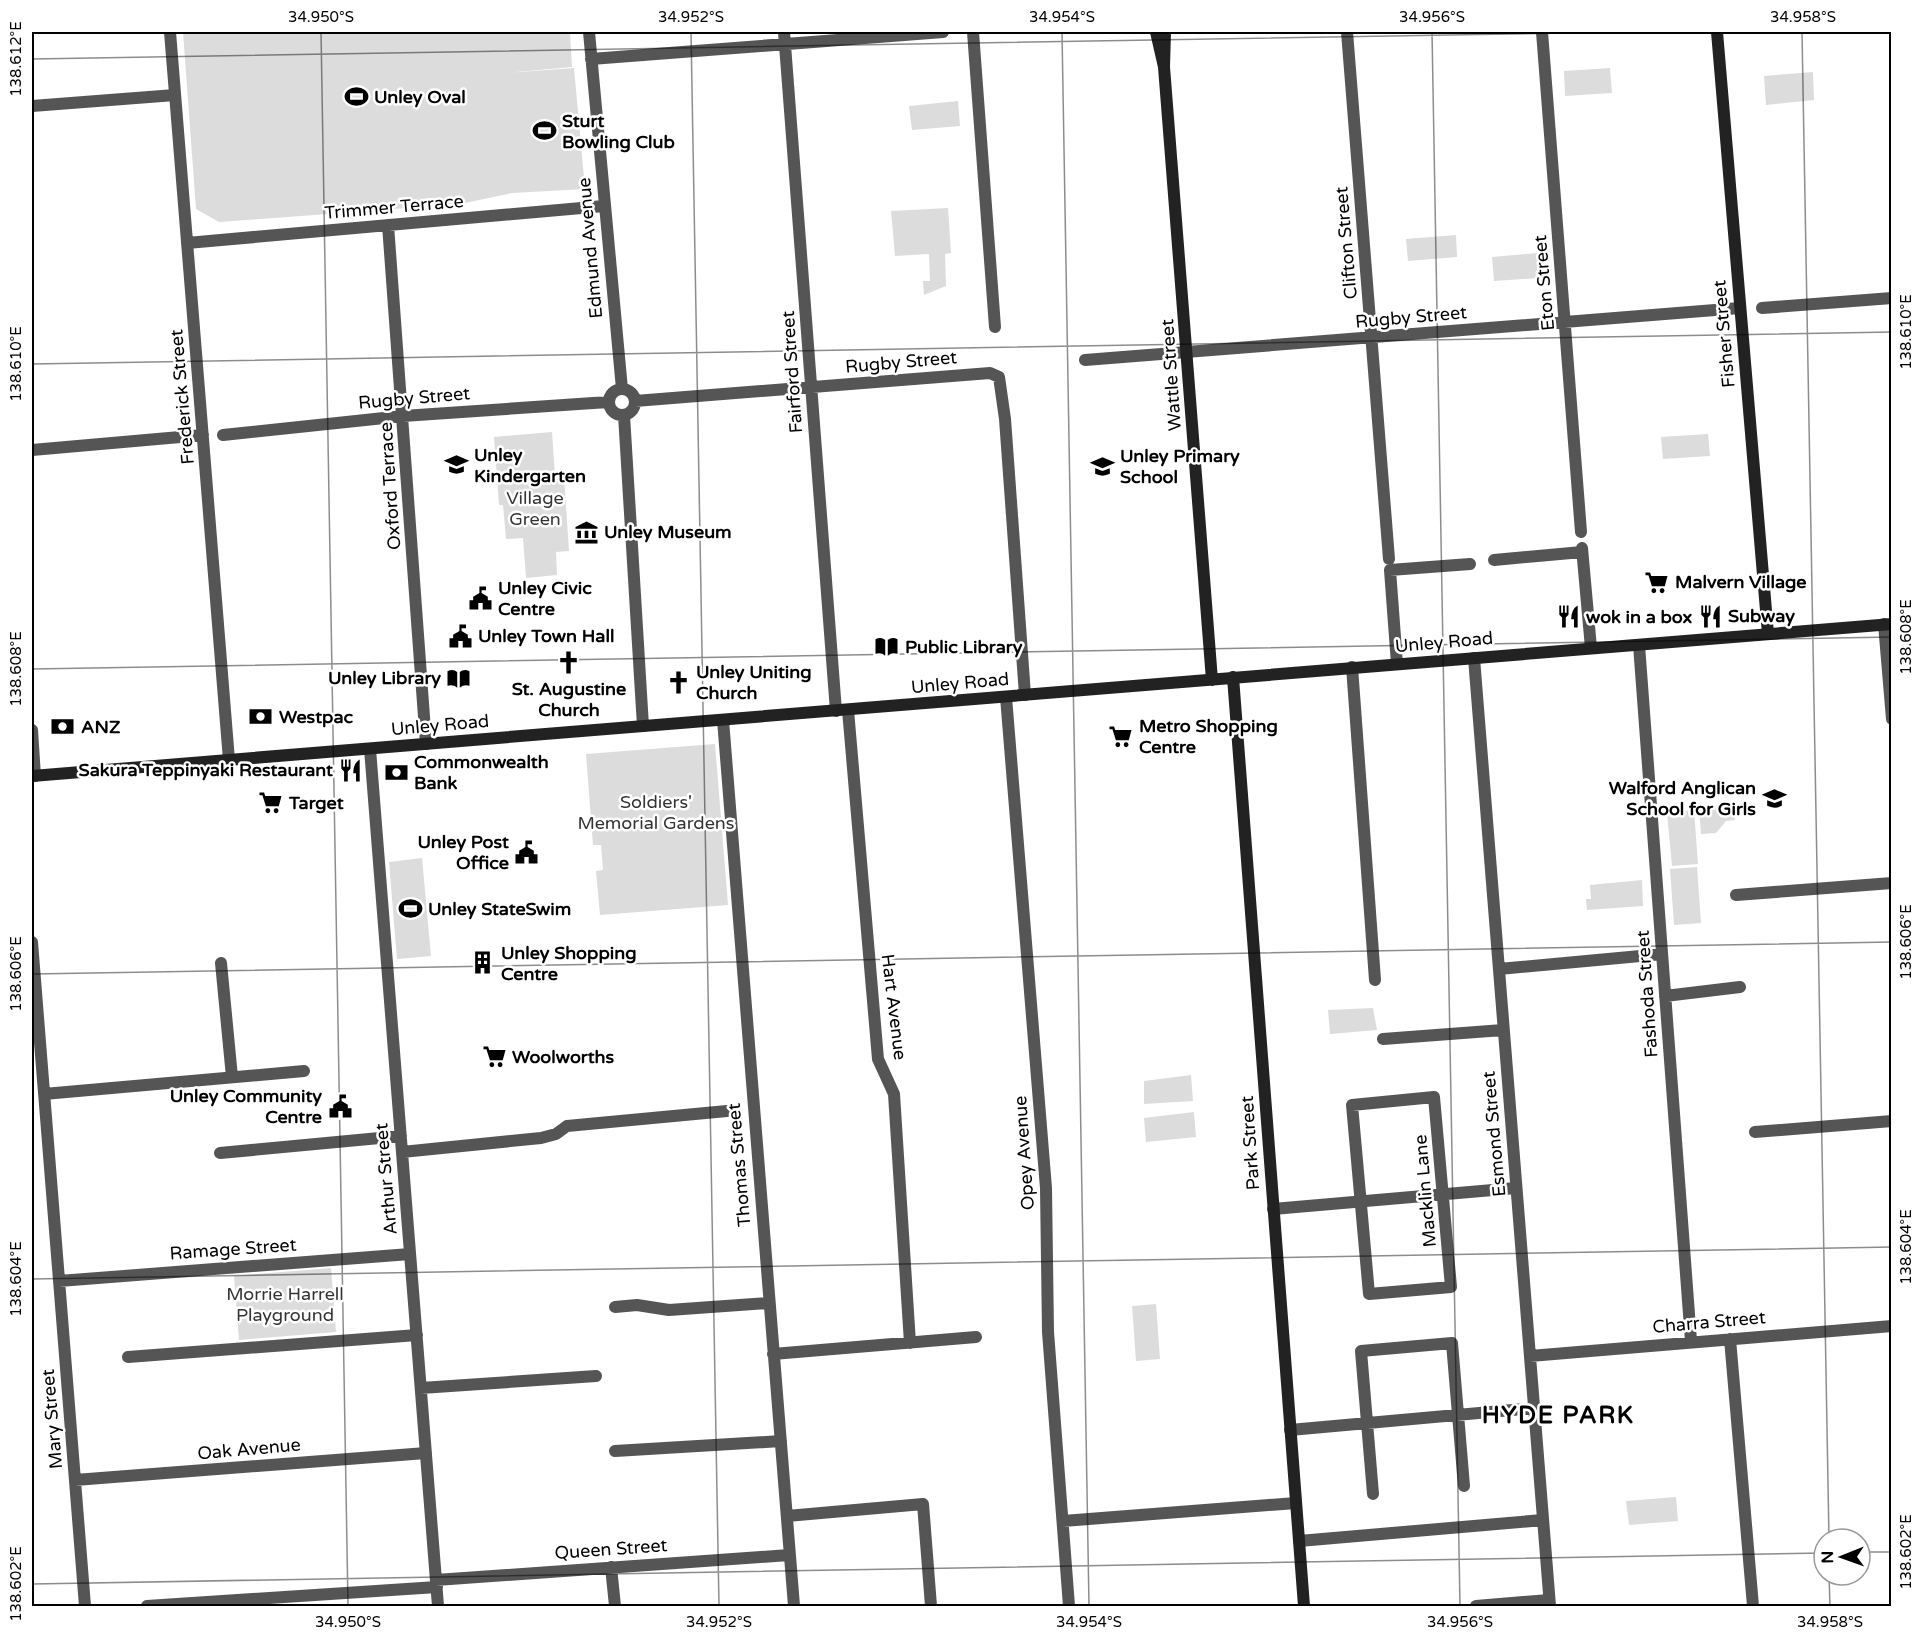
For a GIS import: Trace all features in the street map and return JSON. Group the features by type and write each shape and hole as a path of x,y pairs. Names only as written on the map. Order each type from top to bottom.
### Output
{"street":[{"name":"Frederick Street","path":"170,32 229,760"},
{"name":"Edmund Avenue","path":"589,32 622,388"},
{"path":"591,59 784,38 943,32"},
{"path":"973,32 995,327"},
{"name":"Wattle Street","path":"1156,32 1164,67"},
{"name":"Wattle Street","path":"1165,32 1164,67 1212,680"},
{"name":"Clifton Street","path":"1347,32 1397,664"},
{"name":"Eton Street","path":"1542,32 1581,532"},
{"name":"Fisher Street","path":"1717,32 1768,634"},
{"name":"Fairford Street","path":"784,38 811,387 842,710"},
{"path":"32,106 175,95"},
{"name":"Trimmer Terrace","path":"187,243 604,206"},
{"name":"Oxford Terrace","path":"388,225 426,744"},
{"path":"1762,308 1892,298"},
{"name":"Rugby Street","path":"1085,360 1740,308"},
{"name":"Rugby Street","path":"635,401 990,372 999,377 1003,390 1025,695"},
{"path":"622,388 631,392 635,401 631,412 624,415 612,411 608,402 612,393 622,388"},
{"name":"Rugby Street","path":"223,435 403,416 608,402"},
{"path":"624,415 643,726"},
{"path":"32,450 203,435"},
{"path":"1494,560 1582,550 1591,648"},
{"path":"1389,565 1470,564"},
{"path":"1888,624 1892,719"},
{"name":"Unley Road","path":"33,776 1888,624"},
{"name":"Fashoda Street","path":"1639,645 1691,1341"},
{"name":"Esmond Street","path":"1474,658 1550,1603"},
{"path":"1352,667 1375,980"},
{"name":"Park Street","path":"1233,677 1304,1606"},
{"name":"Opey Avenue","path":"1005,697 1046,1188 1048,1332 1069,1606"},
{"name":"Hart Avenue","path":"842,710 878,1059 894,1094 910,1343"},
{"name":"Thomas Street","path":"723,720 794,1606"},
{"path":"32,730 33,776"},
{"name":"Arthur Street","path":"370,749 438,1606"},
{"path":"1736,895 1892,883"},
{"name":"Mary Street","path":"32,942 85,1606"},
{"path":"1499,969 1662,954"},
{"path":"221,963 232,1077"},
{"path":"1665,996 1740,987"},
{"path":"1383,1039 1503,1030"},
{"path":"44,1094 304,1071"},
{"name":"Macklin Lane","path":"1434,1097 1451,1287 1369,1294 1361,1201 1352,1105 1434,1097"},
{"path":"402,1152 541,1138 556,1134 567,1126 727,1111"},
{"path":"1755,1132 1892,1121"},
{"path":"220,1153 401,1136"},
{"path":"1273,1209 1516,1188"},
{"name":"Ramage Street","path":"59,1281 410,1254"},
{"path":"615,1307 637,1305 669,1310 768,1303"},
{"name":"Charra Street","path":"1530,1356 1892,1326"},
{"path":"128,1357 417,1335"},
{"path":"773,1354 976,1337"},
{"path":"1730,1339 1753,1606"},
{"path":"1373,1494 1361,1351 1452,1343 1464,1486"},
{"path":"421,1388 596,1376"},
{"path":"1290,1430 1534,1408"},
{"path":"615,1451 781,1440"},
{"name":"Oak Avenue","path":"75,1480 426,1453"},
{"path":"1063,1521 1296,1503"},
{"path":"787,1516 922,1504 931,1606"},
{"path":"1299,1541 1543,1520"},
{"name":"Queen Street","path":"147,1606 436,1584 611,1567 789,1555"},
{"path":"611,1567 615,1606"},
{"path":"1476,1606 1550,1603"}],"green space":[{"path":"183,32 570,32 572,67 505,73 574,68 585,189 512,193 460,204 219,222 196,209"},
{"path":"1610,68 1612,93 1565,96 1564,71"},
{"path":"1813,72 1814,100 1766,105 1764,76"},
{"path":"958,101 960,126 912,130 909,106"},
{"path":"948,208 951,253 945,254 946,286 924,295 923,281 930,281 929,254 895,256 891,211"},
{"path":"1456,235 1457,257 1408,261 1406,239"},
{"path":"1537,253 1539,278 1494,281 1492,257"},
{"name":"Village Green","path":"552,432 555,477 564,476 569,551 556,552 557,575 526,578 523,538 506,539 503,505 499,505 494,437"},
{"path":"1708,434 1710,456 1663,459 1661,437"},
{"name":"Soldiers' Memorial Gardens","path":"715,744 728,905 600,915 596,871 603,870 601,845 593,845 586,754"},
{"path":"1730,806 1734,808 1735,820 1726,821 1716,833 1701,834 1699,808"},
{"path":"1694,810 1698,864 1672,866 1667,813"},
{"name":"Unley StateSwim","path":"422,858 431,956 397,959 389,862"},
{"path":"1697,867 1701,923 1674,925 1670,869"},
{"path":"1642,880 1643,906 1587,910 1586,899 1591,899 1590,885"},
{"path":"1373,1008 1377,1030 1330,1034 1328,1010"},
{"path":"1191,1075 1193,1101 1144,1104 1144,1081"},
{"path":"1194,1112 1196,1137 1146,1142 1144,1118"},
{"name":"Morrie Harrell Playground","path":"331,1268 336,1332 239,1340 234,1276"},
{"path":"1156,1304 1160,1359 1136,1361 1132,1306"},
{"path":"1676,1497 1678,1521 1629,1525 1626,1501"}],"place":[{"name":"Unley Oval","path":"356,97"},
{"name":"Sturt Bowling Club","path":"544,131"},
{"name":"Unley Kindergarten","path":"456,465"},
{"name":"Unley Primary School","path":"1102,466"},
{"name":"Unley Museum","path":"586,532"},
{"name":"Malvern Village","path":"1657,582"},
{"name":"Unley Civic Centre","path":"480,598"},
{"name":"Subway","path":"1710,616"},
{"name":"wok in a box","path":"1568,617"},
{"name":"Unley Town Hall","path":"460,636"},
{"name":"Public Library","path":"887,647"},
{"name":"St. Augustine Church","path":"569,663"},
{"name":"Unley Library","path":"459,678"},
{"name":"Unley Uniting Church","path":"678,682"},
{"name":"Westpac","path":"261,717"},
{"name":"ANZ","path":"63,727"},
{"name":"Metro Shopping Centre","path":"1121,736"},
{"name":"Sakura Teppinyaki Restaurant","path":"351,770"},
{"name":"Commonwealth Bank","path":"396,772"},
{"name":"Walford Anglican School for Girls","path":"1774,798"},
{"name":"Target","path":"271,803"},
{"name":"Unley Post Office","path":"527,852"},
{"name":"Unley StateSwim","path":"410,909"},
{"name":"Unley Shopping Centre","path":"483,963"},
{"name":"Woolworths","path":"494,1057"},
{"name":"Unley Community Centre","path":"340,1106"}],"district":[{"name":"HYDE PARK","path":"1558,1415"}]}
